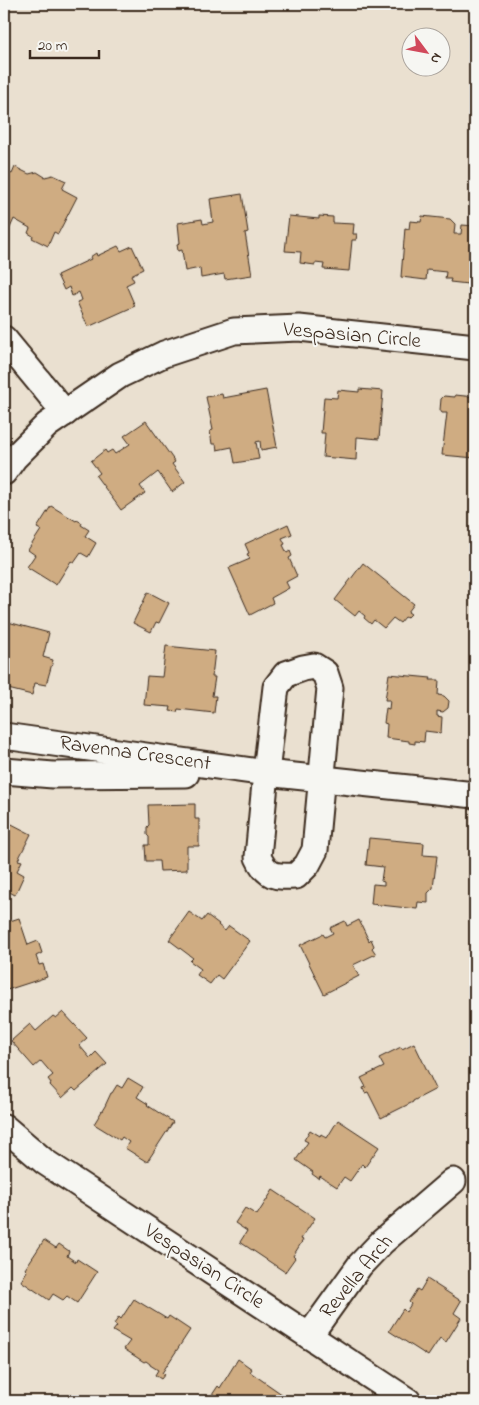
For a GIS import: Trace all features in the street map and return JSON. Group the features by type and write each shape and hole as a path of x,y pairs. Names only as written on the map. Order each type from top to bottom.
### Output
{"street":[{"name":"Vespasian Circle","path":"4,472 14,458 47,425 120,375 164,354 234,331 298,328 475,347"},
{"path":"4,339 65,413"},
{"path":"314,666 325,674 330,688 315,850 307,865 296,876 277,877 263,868 258,857 266,773 276,687 286,674 314,666"},
{"name":"Ravenna Crescent","path":"4,736 266,773 475,795"},
{"name":"Ravenna Crescent","path":"4,771 53,775 266,773"},
{"name":"Vespasian Circle","path":"4,1127 45,1162 408,1401"},
{"name":"Revella Arch","path":"309,1336 360,1265 382,1242 453,1181"}],"building":[{"path":"15,167 29,174 37,172 45,177 53,175 66,181 62,189 77,197 58,234 54,232 48,246 32,238 33,236 28,233 30,228 14,219 10,228 4,225 4,182 8,172 12,174"},
{"path":"242,194 248,232 245,233 252,275 225,279 224,274 201,278 200,268 185,271 182,250 178,251 177,244 180,243 178,223 202,219 203,224 213,222 210,199"},
{"path":"289,216 319,219 319,216 333,217 333,223 354,224 353,234 357,234 356,240 352,240 349,271 323,269 324,264 300,263 301,252 285,251"},
{"path":"422,216 450,219 455,224 454,234 461,234 462,225 475,226 474,269 470,268 468,284 450,282 451,279 445,279 446,272 427,270 426,280 401,277 405,228 409,229 410,221 421,222"},
{"path":"118,246 121,251 132,246 143,269 131,275 134,281 126,285 135,306 88,327 77,302 82,300 79,292 72,296 69,287 64,290 57,275 91,259 90,257 96,253 97,256"},
{"path":"359,389 383,391 379,439 357,437 356,460 323,457 325,433 321,433 324,397 337,398 338,390 359,392"},
{"path":"266,390 277,447 261,450 260,441 256,442 259,459 235,463 232,447 217,450 216,444 212,444 210,431 213,430 206,397 222,394 223,398"},
{"path":"455,395 475,397 475,458 442,455 447,413 442,413 440,410 441,399 444,396 455,397"},
{"path":"146,421 175,462 172,464 185,482 172,492 158,472 140,486 145,493 121,510 96,476 100,473 91,461 105,450 107,453 112,450 115,454 130,444 124,436"},
{"path":"51,506 82,523 81,525 89,530 85,536 96,543 88,557 81,553 74,563 71,561 56,585 27,567 35,555 28,550 41,530 37,528"},
{"path":"288,524 292,534 282,538 285,544 283,545 287,553 290,551 292,556 289,558 297,576 286,582 289,588 271,598 273,603 250,615 229,568 250,559 245,544"},
{"path":"363,563 414,604 408,612 411,614 400,623 393,618 384,628 374,620 371,624 359,611 355,616 335,600"},
{"path":"148,592 169,603 159,623 156,622 151,632 133,623"},
{"path":"4,621 49,633 43,657 53,660 46,685 35,683 32,695 4,688"},
{"path":"166,646 215,651 212,677 215,677 212,696 216,696 214,713 178,709 177,712 170,711 171,707 144,705 147,676 162,677"},
{"path":"389,674 439,680 438,695 444,696 449,701 448,708 443,712 437,711 437,716 442,717 441,733 425,731 424,742 415,741 415,744 409,743 409,741 386,738 387,724 384,723 386,708 389,709 390,700 385,700"},
{"path":"195,804 195,819 199,819 199,846 187,846 187,870 160,871 159,861 146,861 145,845 149,845 149,837 147,835 147,827 149,825 148,805"},
{"path":"4,820 31,834 18,860 22,861 17,871 24,875 15,895 4,889"},
{"path":"369,838 424,843 423,855 437,856 433,888 428,893 428,903 418,902 417,909 371,904 373,884 384,885 384,882 381,881 383,867 366,865"},
{"path":"189,912 202,921 207,915 225,931 229,926 250,941 222,979 217,975 210,984 197,975 201,969 190,961 193,958 169,940"},
{"path":"19,918 28,945 38,941 42,953 36,956 39,965 43,964 47,977 4,991 4,923"},
{"path":"359,920 369,941 371,939 374,946 372,948 376,954 353,965 359,976 324,994 300,945 323,934 325,937 333,933 330,928 345,921 347,926"},
{"path":"63,1012 87,1038 79,1045 90,1058 96,1052 107,1064 76,1091 73,1088 62,1098 50,1085 51,1083 48,1079 53,1075 41,1061 34,1067 11,1041 30,1024 36,1031 53,1016 56,1018"},
{"path":"414,1043 436,1089 381,1118 368,1092 365,1093 363,1088 366,1087 361,1078 384,1067 379,1058"},
{"path":"128,1078 143,1087 137,1097 173,1122 147,1162 125,1148 129,1142 122,1137 120,1140 94,1124 111,1093 117,1085 122,1088"},
{"path":"338,1120 379,1147 365,1167 362,1164 350,1181 344,1177 337,1187 320,1176 319,1179 312,1174 313,1172 296,1160 308,1142 304,1140 310,1130 327,1138"},
{"path":"273,1190 315,1218 301,1239 303,1240 293,1256 295,1258 285,1272 240,1242 247,1231 235,1223 245,1208 257,1215"},
{"path":"44,1240 56,1248 59,1244 69,1251 67,1256 76,1262 77,1259 97,1272 77,1303 67,1296 63,1300 53,1294 49,1300 21,1281 27,1271 25,1269"},
{"path":"427,1279 461,1301 454,1313 461,1318 446,1342 440,1338 428,1356 389,1331 403,1309 406,1312 411,1304 409,1302 417,1289 420,1291"},
{"path":"134,1299 167,1319 169,1316 190,1330 162,1373 165,1374 161,1379 155,1375 158,1370 124,1349 130,1341 113,1331 117,1326 114,1324 119,1317 121,1319"},
{"path":"238,1359 252,1369 250,1372 286,1397 284,1401 212,1401 213,1399 210,1398 218,1386 220,1388"}]}
